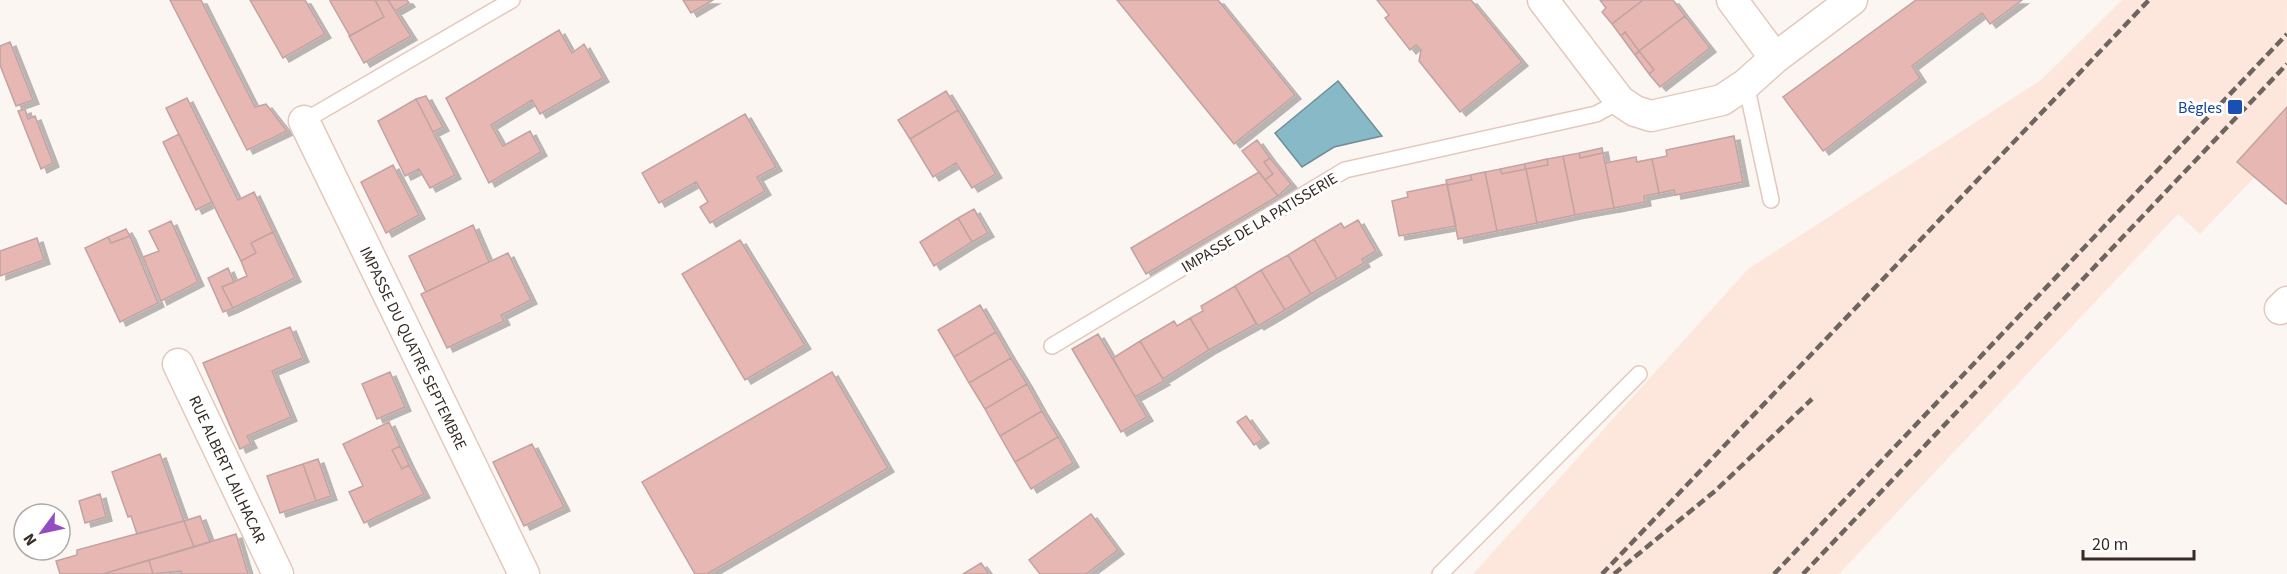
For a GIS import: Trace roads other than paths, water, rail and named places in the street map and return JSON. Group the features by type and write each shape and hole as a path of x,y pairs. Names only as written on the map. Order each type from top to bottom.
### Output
{"street":[{"path":"1543,0 1620,100 1635,111 1651,116 1722,100 1746,84 1775,58 1852,0"},
{"path":"1732,0 1775,58"},
{"name":"IMPASSE DU QUATRE SEPTEMBRE","path":"304,121 524,574"},
{"name":"RUE ALBERT LAILHACAR","path":"178,364 278,574"}],"lane":[{"path":"304,121 512,0"},
{"path":"1746,84 1771,200"},
{"name":"IMPASSE DE LA PATISSERIE","path":"1052,346 1345,170 1596,114 1620,100"},
{"path":"1440,574 1639,374"}],"water":[{"path":"1338,81 1382,136 1334,147 1302,167 1275,133"}],"railway":[{"path":"1602,574 2149,0"},
{"path":"1774,574 2287,34"},
{"path":"1803,574 2287,64"},
{"path":"1614,574 1715,491 1812,399"}],"place":[{"name":"Bègles","path":"2235,107"}]}
